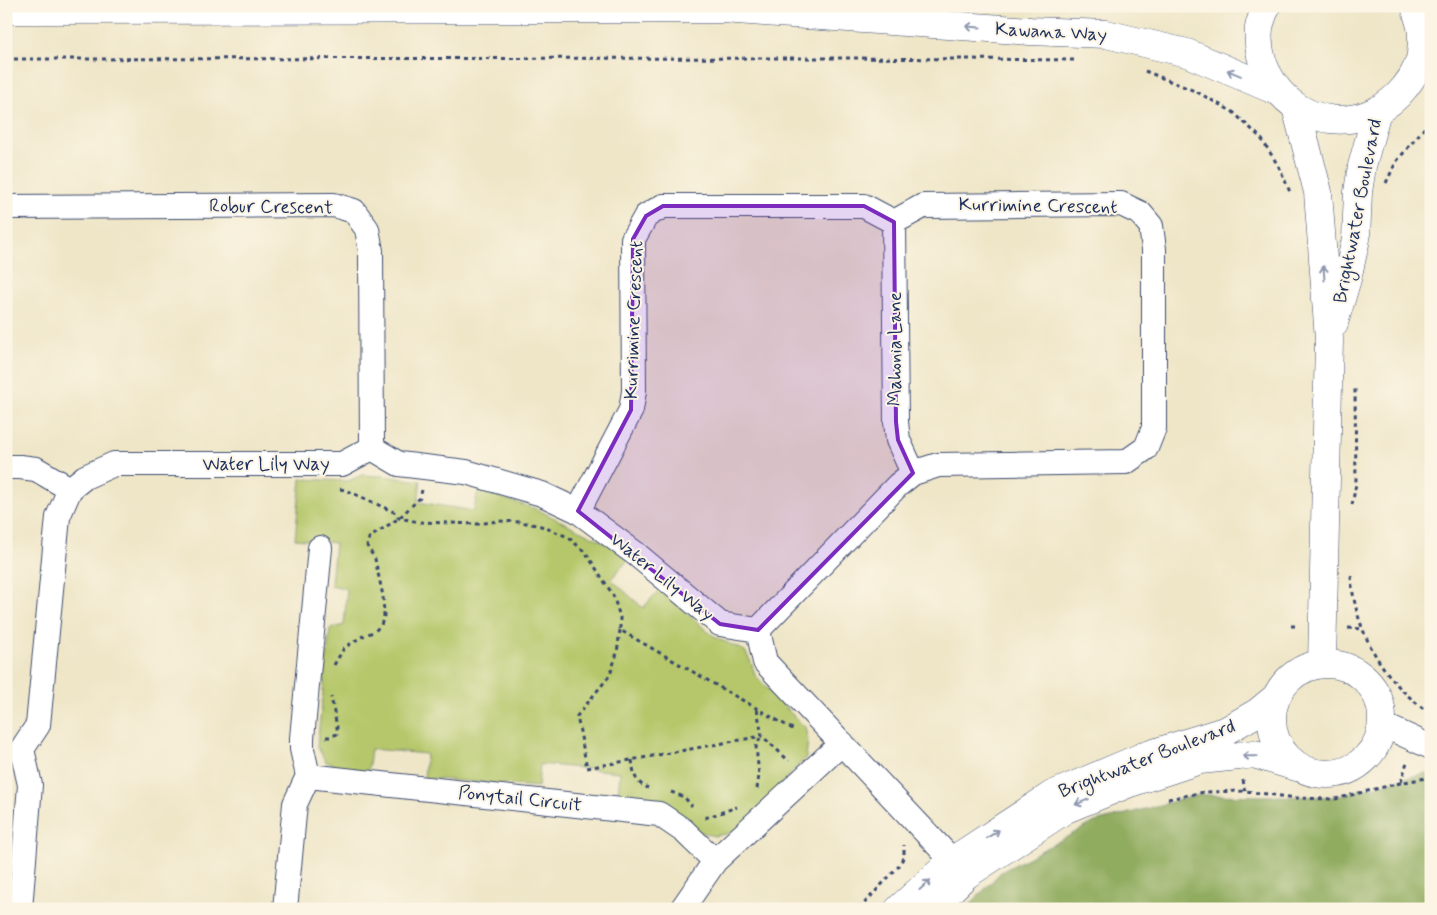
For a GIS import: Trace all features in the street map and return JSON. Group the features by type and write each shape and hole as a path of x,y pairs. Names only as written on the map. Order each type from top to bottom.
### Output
{"street":[{"name":"Brightwater Boulevard","path":"1266,6 1259,28 1260,51 1266,73 1288,100 1318,192 1329,339 1322,664"},
{"path":"1383,108 1408,84 1420,58 1422,31 1415,6"},
{"name":"Kawana Way","path":"6,10 730,8 1030,31 1106,34 1188,53 1288,100 1312,115 1328,119 1345,120 1362,117 1383,108"},
{"path":"1383,108 1431,71"},
{"name":"Brightwater Boulevard","path":"1329,339 1347,279 1356,239 1358,192 1362,166 1383,108"},
{"name":"Kurrimine Crescent","path":"578,511 631,410 634,391 633,239 646,216 663,206 864,206 894,222 922,206 1121,204 1140,213 1151,226 1154,249 1154,428 1146,448 1126,462 938,465 913,474 898,485 758,630"},
{"name":"Robur Crescent","path":"6,207 334,205 354,211 367,229 371,251 372,448"},
{"name":"Mahonia Lane","path":"894,222 896,422 898,440 913,474"},
{"name":"Water Lily Way","path":"20,909 30,785 14,748 38,725 58,517 70,489 85,476 114,464 342,464 372,448 399,464 466,472 542,494 578,511 636,554 720,624 758,630"},
{"path":"6,467 36,469 70,489"},
{"path":"285,909 295,804 308,776 302,750 302,738 320,548"},
{"path":"758,630 765,662 959,868"},
{"path":"1322,664 1338,664 1354,670 1367,680 1376,693 1382,708 1382,725 1378,743 1367,758 1352,769 1334,774 1315,773 1297,767 1276,744 1272,729 1271,713 1275,698 1283,685 1294,674 1307,667 1322,664"},
{"name":"Brightwater Boulevard","path":"899,909 959,868 1052,795 1144,756 1227,730 1258,712 1275,698"},
{"path":"1382,725 1431,747"},
{"path":"682,909 715,861 842,743"},
{"name":"Brightwater Boulevard","path":"932,909 959,868 1066,809 1127,784 1200,760 1254,754 1297,767"},
{"name":"Ponytail Circuit","path":"308,776 659,814 684,831 715,861"}],"path":[{"path":"6,59 848,58 1081,60"},
{"path":"1138,68 1197,92 1233,112 1261,138 1279,167 1290,192 1297,192"},
{"path":"1383,189 1396,162 1431,120"},
{"path":"1352,508 1356,484 1355,385"},
{"path":"330,673 344,648 375,631 381,625 384,616 383,596 375,559 367,546 369,538 399,518 420,498 423,466"},
{"path":"337,489 346,490 394,512 399,518 419,522 478,524 498,521 521,522 541,526 568,537 586,553 613,595 620,616 617,653 610,675 577,716 587,768 762,736"},
{"path":"1351,576 1352,593 1362,629 1378,662 1398,688 1431,714"},
{"path":"620,630 801,734 807,733 818,719"},
{"path":"321,737 330,737 337,734 330,692"},
{"path":"757,708 762,736 795,766"},
{"path":"757,790 756,747 762,736"},
{"path":"632,760 634,776 639,783 646,788 655,789"},
{"path":"1159,801 1205,792 1245,791 1296,798 1334,799 1431,777"},
{"path":"664,791 684,797 694,809"},
{"path":"700,817 705,818 745,804"},
{"path":"859,909 899,866 904,856 903,838"}],"highlighted area":[{"path":"663,206 864,206 894,222 896,422 898,440 913,473 758,630 720,624 578,511 631,410 633,239 646,216"}],"green space":[{"path":"362,475 421,481 418,502 474,511 478,490 536,509 610,545 628,560 611,579 643,608 660,589 707,631 717,638 745,651 755,675 805,727 808,740 806,758 743,824 731,833 714,836 697,831 685,817 660,802 618,795 620,772 540,764 538,787 424,778 426,754 371,749 368,772 347,769 326,762 317,746 330,629 344,625 347,589 331,585 335,543 295,539 301,479 348,481"},
{"path":"1426,773 1431,774 1431,909 966,909 1001,872 1095,822 1199,795 1333,797"}]}
